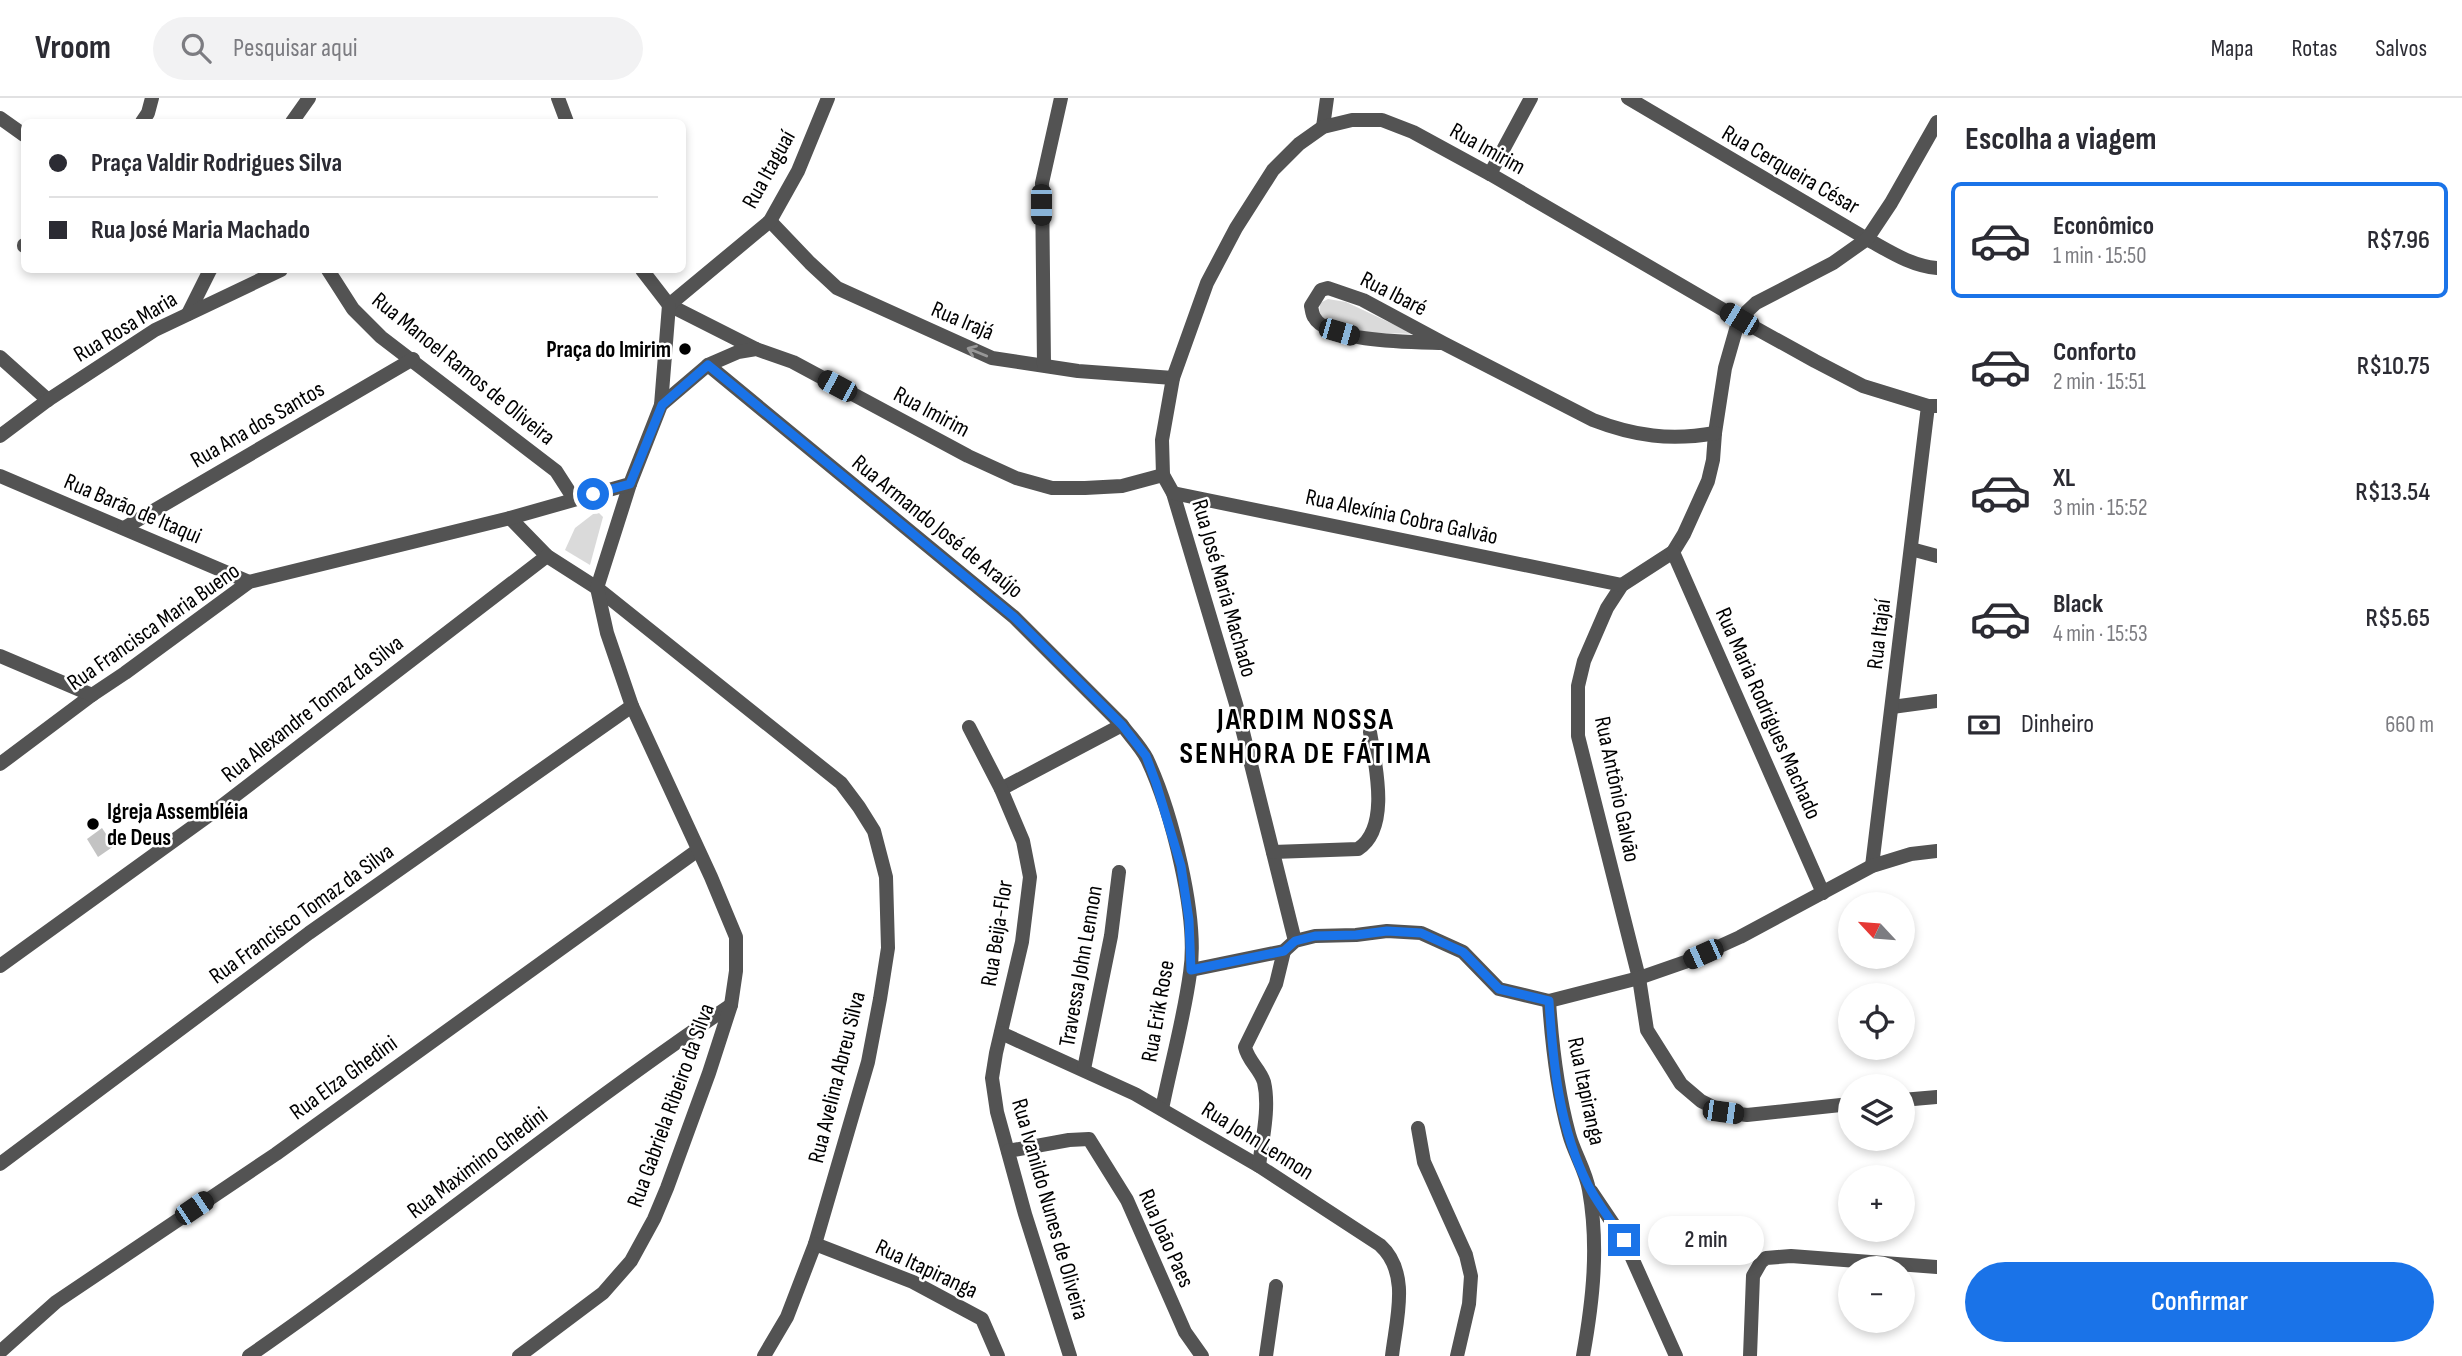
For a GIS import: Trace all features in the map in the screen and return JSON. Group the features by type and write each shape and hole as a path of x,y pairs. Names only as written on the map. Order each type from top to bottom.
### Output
{"street":[{"path":"144,119 152,98"},
{"path":"294,119 309,98"},
{"path":"558,98 566,119"},
{"name":"Rua Itaguaí","path":"669,305 770,221 798,171 828,98"},
{"path":"1044,365 1042,183 1061,98"},
{"path":"1323,127 1327,98"},
{"path":"1490,174 1531,98"},
{"name":"Rua Cerqueira César","path":"1628,98 1903,259 1937,268"},
{"path":"0,118 21,133"},
{"name":"Rua Imirim","path":"1173,492 1163,475 1162,440 1173,378 1207,283 1236,228 1273,170 1299,144 1323,127 1352,120 1382,120 1413,132 1739,319 1863,386 1933,406"},
{"path":"1739,319 1756,303 1832,263 1867,239 1937,122"},
{"name":"Rua Irajá","path":"770,221 837,288 992,358 1078,371 1173,378"},
{"path":"188,313 208,273"},
{"name":"Rua Rosa Maria","path":"0,436 48,400 155,330 275,273"},
{"name":"Rua Manoel Ramos de Oliveira","path":"330,273 353,309 381,337 556,471 574,499"},
{"path":"597,588 630,484 662,405 669,305 644,273"},
{"name":"Rua Ibaré","path":"1443,344 1378,340 1348,335 1323,326 1314,318 1311,306 1321,290 1328,288 1340,291 1389,312 1443,344 1618,430 1650,436 1688,438 1714,433"},
{"name":"Rua Imirim","path":"669,305 756,349 793,362 968,456 1016,478 1052,488 1085,488 1122,486 1163,475"},
{"name":"Rua Antônio Galvão","path":"1739,319 1725,368 1708,481 1673,552 1622,584 1607,608 1584,661 1578,686 1578,736 1639,978 1647,1030 1681,1084 1701,1101 1723,1112 1747,1115 1838,1105"},
{"path":"662,405 708,365 724,356 756,349"},
{"path":"0,357 48,400"},
{"name":"Rua Ana dos Santos","path":"124,528 413,359"},
{"name":"Rua Armando José de Araújo","path":"708,365 1014,617 1122,725"},
{"name":"Rua Itajaí","path":"1872,866 1911,549 1933,406"},
{"name":"Rua Barão de Itaqui","path":"0,477 249,582"},
{"name":"Rua Francisca Maria Bueno","path":"0,764 249,582 510,518 630,484"},
{"name":"Rua Alexínia Cobra Galvão","path":"1173,492 1622,584"},
{"name":"Rua José Maria Machado","path":"1173,492 1236,704 1273,852 1289,946"},
{"name":"Rua Avelina Abreu Silva","path":"510,518 547,556 597,588 841,783 874,831 886,877 888,948 868,1062 815,1244 788,1317 764,1356"},
{"path":"1911,549 1937,556"},
{"name":"Rua Maria Rodrigues Machado","path":"1673,552 1824,893"},
{"name":"Rua Alexandre Tomaz da Silva","path":"0,966 219,808 547,556"},
{"name":"Rua Gabriela Ribeiro da Silva","path":"519,1356 603,1293 631,1261 667,1188 709,1073 731,1005 736,971 736,937 632,706 607,633 597,588"},
{"path":"0,656 92,695"},
{"path":"1892,706 1937,701"},
{"name":"Rua Francisco Tomaz da Silva","path":"0,1164 309,933 632,706"},
{"path":"1001,789 1122,725"},
{"name":"Rua Erik Rose","path":"1122,725 1146,756 1160,795 1181,866 1189,920 1191,970 1162,1109"},
{"name":"Rua Beija-Flor","path":"969,727 1001,789 1023,841 1030,877 1022,942 1001,1032"},
{"path":"1273,852 1358,849 1366,845 1374,828 1380,791 1370,732"},
{"name":"Rua Elza Ghedini","path":"0,1352 67,1294 276,1154 698,850"},
{"path":"1191,970 1289,946 1315,936 1387,931 1421,933 1463,952 1499,989 1549,1001 1639,978 1685,962 1740,937 1872,866 1911,854 1937,851"},
{"name":"Travessa John Lennon","path":"1084,1069 1111,936 1119,872"},
{"path":"1259,1166 1264,1080 1250,1060 1245,1047 1276,984 1289,946"},
{"name":"Rua Itapiranga","path":"1549,1001 1555,1069 1562,1108 1573,1148 1589,1186 1595,1264 1592,1305 1583,1356"},
{"name":"Rua Maximino Ghedini","path":"249,1356 333,1298 620,1082 731,1005"},
{"name":"Rua John Lennon","path":"1001,1032 1084,1069 1162,1109 1259,1166 1388,1252 1395,1266 1399,1297 1392,1356"},
{"name":"Rua Ivanildo Nunes de Oliveira","path":"1001,1032 992,1078 997,1112 1070,1356"},
{"path":"1915,1099 1937,1097"},
{"path":"1418,1128 1424,1162 1466,1255 1471,1276 1469,1304 1457,1356"},
{"name":"Rua João Paes","path":"1008,1151 1089,1139 1127,1200 1150,1248 1176,1314 1202,1356"},
{"path":"1589,1186 1624,1240 1676,1356"},
{"name":"Rua Itapiranga","path":"815,1244 913,1282 982,1319 998,1356"},
{"path":"1750,1356 1753,1276 1756,1266 1766,1258 1825,1257 1937,1267"},
{"path":"1266,1356 1276,1286"}],"shaded area":[{"path":"1328,299 1346,302 1414,334 1340,328 1319,316 1320,303"},
{"path":"597,511 603,517 590,565 565,550 575,528"}],"building":[{"name":"Igreja Assembléia de Deus","path":"102,828 114,846 98,857 87,839"}],"place":[{"name":"Praça do Imirim","path":"685,349"},
{"name":"Igreja Assembléia de Deus","path":"93,824"}],"district":[{"name":"JARDIM NOSSA SENHORA DE FÁTIMA","path":"1306,736"}],"route":[{"path":"593,494 630,484 662,405 708,365 1014,617 1122,725 1146,756 1181,866 1189,920 1191,970 1284,951 1295,941 1315,936 1408,931 1434,937 1463,952 1499,989 1549,1001 1555,1069 1573,1148 1589,1186 1624,1240"}]}
